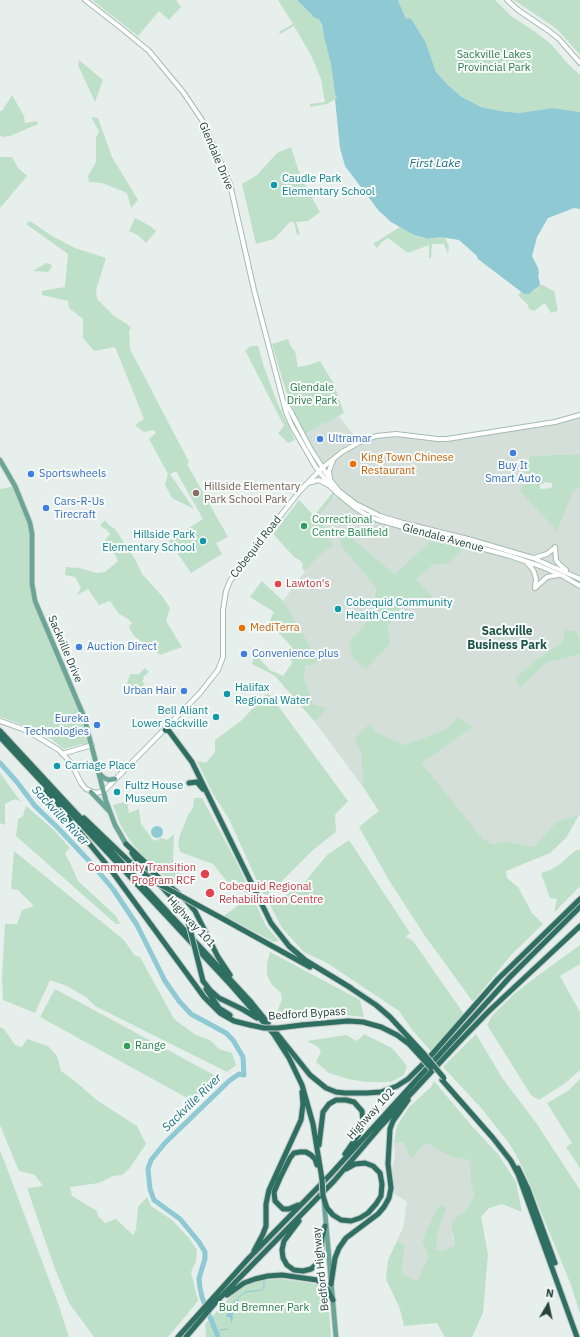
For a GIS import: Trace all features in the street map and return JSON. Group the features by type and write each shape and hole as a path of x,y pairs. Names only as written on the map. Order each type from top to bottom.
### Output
{"highway":[{"path":"165,730 170,731 192,762 271,923 289,946 305,960 351,988"},
{"name":"Highway 101","path":"0,731 264,1017 296,1066 304,1083 315,1124 318,1154"},
{"name":"Highway 101","path":"0,737 230,984 273,1033 289,1058 302,1085 313,1124 322,1179 323,1198"},
{"name":"Bedford Bypass","path":"13,750 111,870 204,998 220,1013 234,1021 264,1028 348,1021 381,1027 403,1039 422,1056"},
{"path":"190,783 197,782 209,798"},
{"name":"Bedford Bypass","path":"72,809 90,823 132,864 155,882 276,950 351,988 376,1005 390,1017 422,1056 495,1135 506,1149 521,1174 531,1196 580,1334"},
{"path":"126,844 139,863 174,900 188,921 207,992 219,1008 250,1025"},
{"path":"126,844 157,876 184,898 195,911 218,957 238,988"},
{"path":"264,1017 310,1076 326,1088 336,1092 381,1092 408,1079 427,1060 498,980 580,899"},
{"name":"Highway 102","path":"178,1337 248,1259 319,1187 543,942 580,907"},
{"name":"Highway 102","path":"186,1337 216,1302 328,1187 430,1072 489,1011 580,926"},
{"path":"459,1033 462,1027 544,933"},
{"path":"203,981 219,998 255,1016 273,1033"},
{"path":"331,1284 335,1258 339,1248 346,1238 378,1214 389,1198 390,1188 388,1164 390,1129 393,1120 430,1072"},
{"name":"Bedford Bypass","path":"443,1079 494,1138 511,1161 518,1174 578,1337"},
{"path":"248,1259 266,1226 266,1204 269,1190 302,1120 302,1085"},
{"path":"318,1154 323,1112 329,1104 336,1100 354,1102 362,1111 363,1121 361,1128 359,1134 330,1175"},
{"path":"319,1187 295,1207 289,1209 284,1209 275,1201 274,1192 290,1158 294,1154 306,1152 311,1155 315,1159 322,1179"},
{"path":"323,1198 327,1208 333,1215 341,1220 351,1221 368,1213 376,1204 380,1196 382,1184 380,1173 373,1166 365,1163 355,1164 348,1167 328,1187"},
{"path":"313,1203 284,1241 282,1250 283,1258 287,1265 294,1270 303,1271 311,1269 317,1264 321,1256 322,1238 325,1226"},
{"path":"216,1302 244,1283 255,1278 282,1275 317,1280 322,1283 333,1300"}],"main road":[{"name":"Glendale Drive","path":"86,0 149,51 190,101 208,132 230,184 254,290 275,375 284,401 286,412 292,426 320,469"},
{"path":"507,0 518,10 550,30 580,63"},
{"name":"Cobequid Road","path":"104,791 207,686 218,670 223,657 223,610 226,591 230,581 236,571 267,532 320,469 342,452 360,442 376,436 396,434 447,439 556,422 580,415"},
{"path":"308,483 319,480 330,483 329,470 334,458"},
{"name":"Sackville Drive","path":"0,460 15,486 30,523 32,534 32,584 35,601 84,717 110,812 126,844"},
{"name":"Glendale Avenue","path":"320,469 337,493 365,514 378,520 521,560 563,576 580,586"},
{"name":"Glendale Avenue","path":"330,483 348,499 380,516 533,558 580,579"},
{"path":"533,558 547,554 554,548 556,560 571,574"},
{"path":"521,560 531,567 534,572 536,579 535,588 547,577 553,575 563,576"},
{"path":"0,721 37,736 62,754 71,763 84,787 91,792 110,812"},
{"path":"62,754 92,745"},
{"path":"98,772 104,778 109,780 115,779"},
{"path":"91,792 96,793 104,791"},
{"name":"Bedford Highway","path":"323,1198 336,1337"}],"shaded area":[{"path":"580,413 580,454 530,456 520,490 573,490 580,486 580,639 575,632 537,659 521,687 546,663 580,655 580,815 557,821 534,847 505,841 493,844 483,839 422,763 473,727 458,717 448,728 405,745 377,732 369,724 357,745 361,751 363,787 315,722 327,708 313,704 310,698 304,679 306,665 283,601 305,571 319,556 334,545 324,534 327,530 317,519 330,500 342,491 324,469 305,434 339,416 360,443 372,437 390,435 442,441 473,438 506,430 558,421","holes":["348,535 395,574 430,541 463,547 448,564 433,565 416,579 423,606 405,601 388,628 390,644 349,643 373,613 376,588 361,569"]},
{"path":"394,1142 403,1142 414,1156 420,1148 427,1143 451,1157 466,1159 471,1163 471,1183 474,1195 465,1212 459,1215 452,1235 455,1245 443,1251 436,1250 439,1228 446,1210 428,1230 422,1241 428,1257 417,1283 402,1273 405,1244 397,1241 403,1228 407,1202 395,1194 393,1185 392,1169 395,1156"}],"green space":[{"path":"92,0 176,0 181,7 169,20 159,11 138,36"},
{"path":"278,0 297,0 311,14 320,20 331,64 335,94 337,98 327,104 310,107 310,104 325,102 321,79 312,57 294,26 280,34 279,32 293,24"},
{"name":"Sackville Lakes Provincial Park","path":"398,0 495,0 511,16 552,45 568,64 580,75 580,112 552,108 519,113 500,111 481,107 462,97 436,72 426,43 412,20 406,19"},
{"name":"Sackville Lakes Provincial Park","path":"514,0 580,0 580,55 557,29"},
{"path":"79,60 103,80 95,102 78,65"},
{"path":"12,95 24,116 25,123 37,121 38,124 10,136 2,137 0,135 0,111 2,111"},
{"path":"91,117 98,118 112,157 138,200 131,208 127,193 102,183 89,182 88,176 96,162 96,138 99,131"},
{"path":"291,147 298,169 310,196 322,189 323,192 312,198 320,212 308,221 296,222 300,234 297,235 294,222 290,222 274,239 256,244 242,184 257,175 277,153"},
{"path":"0,157 12,157 18,168 27,176 0,208"},
{"path":"135,218 156,231 146,243 139,236 129,231"},
{"path":"30,221 52,236 75,248 106,258 96,290 97,299 114,316 131,328 129,331 130,349 189,462 187,464 228,537 216,543 222,554 191,573 169,541 203,519 176,471 170,474 194,509 172,498 165,485 168,474 149,439 156,433 154,430 144,432 135,425 144,419 115,347 94,351 83,338 83,319 69,308 68,301 42,295 42,291 65,287 68,254 26,224"},
{"path":"400,227 422,238 445,237 449,247 448,254 444,244 432,244 431,258 429,258 429,245 408,253 388,238 377,248 373,244"},
{"path":"46,263 51,264 52,267 48,272 33,271"},
{"path":"540,284 554,291 558,311 551,313 545,303 534,311 529,309 528,305 518,295 522,291 524,294 530,293 537,289"},
{"name":"Glendale Drive Park","path":"288,339 291,347 295,351 298,367 320,361 334,384 344,413 305,434 297,419 285,388 272,344"},
{"path":"251,346 258,346 277,402 295,440 288,443 278,433 284,426 245,350"},
{"path":"580,454 580,486 573,491 557,531 520,491 530,456","holes":["544,482 552,483 552,488 540,489 540,484 543,484"]},
{"path":"15,486 30,523 35,601 66,675 92,746 82,744 64,749 51,739 30,728 0,717 0,489"},
{"path":"333,492 335,495 317,519 327,530 324,533 334,545 319,556 305,571 302,568 303,564 301,561 294,557 274,535 274,533 299,500 314,516"},
{"path":"105,520 115,529 135,559 142,574 162,596 170,608 166,621 182,647 160,655 134,636 129,627 132,623 119,614 110,601 99,605 88,589 77,595 81,588 75,577 65,575 66,567 79,568 97,573 105,572 118,561 111,547 105,540 110,534 107,530 100,526"},
{"path":"348,535 395,574 430,541 464,547 448,564 433,565 416,579 432,597 423,606 405,601 388,628 390,644 366,669 353,659 349,642 373,614 376,588 341,546 341,538"},
{"path":"262,581 283,601 318,660 314,665 306,665 304,679 313,704 327,708 315,722 275,676 252,664 255,654 270,670 283,676 293,662 284,654 291,646 269,622 274,612 250,597"},
{"path":"565,630 576,632 580,639 580,655 546,663 521,687 516,682 516,678 537,659 563,641"},
{"path":"145,668 149,672 143,677 144,679 142,681 145,684 133,695 127,684 130,674 139,674"},
{"path":"266,694 270,695 348,801 335,815 336,832 314,849 268,895 263,894 229,819 213,794 197,761 206,763 215,752 215,740 242,720"},
{"path":"458,717 473,727 422,763 483,839 493,844 505,841 534,847 557,821 579,815 566,838 550,853 506,871 507,878 518,887 532,913 543,924 511,955 473,1002 425,936 390,882 359,827 379,811 363,787 361,751 355,738 369,724 377,732 405,745 448,728"},
{"path":"0,773 21,802 15,799 5,804 5,825 0,823"},
{"path":"194,798 202,798 236,861 266,926 279,941 274,942 224,916 248,898 236,879 229,884 213,864 180,852 178,843 180,835 188,815 193,808"},
{"path":"127,801 129,813 139,809 141,824 154,841 161,838 167,840 174,834 173,861 181,876 181,881 177,885 159,872 141,854 129,839 120,824 113,805"},
{"path":"26,806 54,830 70,848 65,853 78,881 116,916 120,924 116,924 16,836 18,819 23,816"},
{"path":"349,840 410,933 406,937 413,941 464,1014 431,1051 413,1031 399,1011 327,963 304,952 282,928 270,905 304,883 327,855"},
{"path":"576,850 580,850 580,886 554,913 557,899 550,898 541,873 560,864"},
{"path":"14,851 124,940 135,956 140,957 174,1019 196,1035 210,1040 219,1049 232,1053 236,1065 227,1072 95,1006 86,997 67,986 50,980 35,1013 3,1000 2,979 5,924 17,924 22,910 34,906 18,890 11,889"},
{"path":"580,945 580,964 560,976 580,1012 580,1070 564,1084 539,1100 531,1095 487,1025 492,1016 514,994"},
{"path":"270,952 360,1000 364,1017 345,1015 304,1019 307,1011 296,1010 277,1012 282,999 281,993 272,985 267,975 267,963"},
{"name":"Range","path":"55,989 214,1075 198,1104 40,1017"},
{"path":"0,1027 4,1029 15,1045 22,1047 27,1039 48,1046 57,1056 61,1071 98,1101 137,1126 146,1144 129,1169 122,1175 113,1176 99,1183 70,1187 72,1196 97,1211 98,1216 105,1223 116,1219 133,1235 136,1229 138,1207 147,1197 151,1206 172,1220 189,1238 197,1250 196,1261 191,1272 198,1301 168,1337 94,1337 69,1303 55,1269 27,1188 43,1186 35,1175 19,1171 0,1125"},
{"path":"364,1034 392,1048 407,1066 404,1075 391,1082 367,1082 348,1079 329,1073 316,1062 321,1051 318,1047 307,1041 346,1035 357,1041"},
{"path":"476,1034 503,1079 537,1124 580,1190 580,1314 571,1285 523,1168 509,1143 482,1109 443,1067"},
{"path":"580,1079 580,1168 566,1147 572,1143 547,1103 568,1091"},
{"path":"434,1081 498,1154 516,1182 522,1212 502,1204 489,1208 481,1217 488,1254 483,1313 472,1337 445,1337 437,1323 404,1326 400,1309 386,1279 388,1260 397,1241 405,1244 402,1273 417,1282 428,1257 422,1241 438,1207 444,1205 446,1210 439,1228 436,1250 443,1251 455,1245 451,1224 459,1215 465,1212 474,1195 471,1183 471,1163 466,1159 451,1157 427,1143 420,1148 414,1157 410,1157 403,1142 394,1142 397,1126 409,1107 431,1087"},
{"path":"0,1150 59,1306 69,1337 0,1337"},
{"name":"Bud Bremner Park","path":"282,1279 317,1284 324,1288 328,1296 331,1337 206,1337 205,1324 234,1293 245,1285 258,1280"}],"water":[{"name":"First Lake","path":"297,0 398,0 406,19 409,18 412,20 426,43 436,72 462,97 481,107 500,111 519,113 552,108 580,112 580,209 574,208 548,218 537,237 532,256 538,268 540,284 538,287 529,294 524,294 478,259 476,255 459,240 441,237 428,239 414,235 391,222 379,211 345,166 340,148 335,99 337,98 322,25 319,19 315,18"},
{"path":"155,826 159,826 163,832 159,838 155,838 151,834 151,830"},
{"path":"238,1299 238,1307 235,1307 237,1309 233,1314 232,1324 230,1317 226,1316 231,1309 233,1302"}],"waterway":[{"name":"Sackville River","path":"0,763 35,806 92,864 113,889 137,925 165,981 179,1001 191,1014 226,1033 233,1040 243,1057 244,1075 239,1074 229,1081 165,1143 151,1160 148,1169 150,1189 154,1200 180,1219 199,1242 205,1252 205,1259 199,1278 200,1288 202,1297 218,1337"},
{"path":"238,1298 245,1292 262,1290 264,1280"},
{"path":"216,1334 220,1330 228,1329"}],"place":[{"name":"Caudle Park Elementary School","path":"274,185"},
{"name":"Ultramar","path":"320,439"},
{"name":"Buy It Smart Auto","path":"513,453"},
{"name":"King Town Chinese Restaurant","path":"353,464"},
{"name":"Sportswheels","path":"31,474"},
{"name":"Hillside Elementary Park School Park","path":"196,493"},
{"name":"Cars-R-Us Tirecraft","path":"46,508"},
{"name":"Correctional Centre Ballfield","path":"304,526"},
{"name":"Hillside Park Elementary School","path":"203,541"},
{"name":"Lawton's","path":"278,584"},
{"name":"Cobequid Community Health Centre","path":"338,609"},
{"name":"MediTerra","path":"242,628"},
{"name":"Auction Direct","path":"79,647"},
{"name":"Convenience plus","path":"244,654"},
{"name":"Urban Hair","path":"184,691"},
{"name":"Halifax Regional Water","path":"227,694"},
{"name":"Bell Aliant Lower Sackville","path":"216,717"},
{"name":"Eureka Technologies","path":"97,725"},
{"name":"Carriage Place","path":"57,766"},
{"name":"Fultz House Museum","path":"117,792"},
{"name":"Community Transition Program RCF","path":"205,874"},
{"name":"Cobequid Regional Rehabilitation Centre","path":"210,893"},
{"name":"Range","path":"127,1046"}],"district":[{"name":"Sackville Business Park","path":"507,639"}]}
